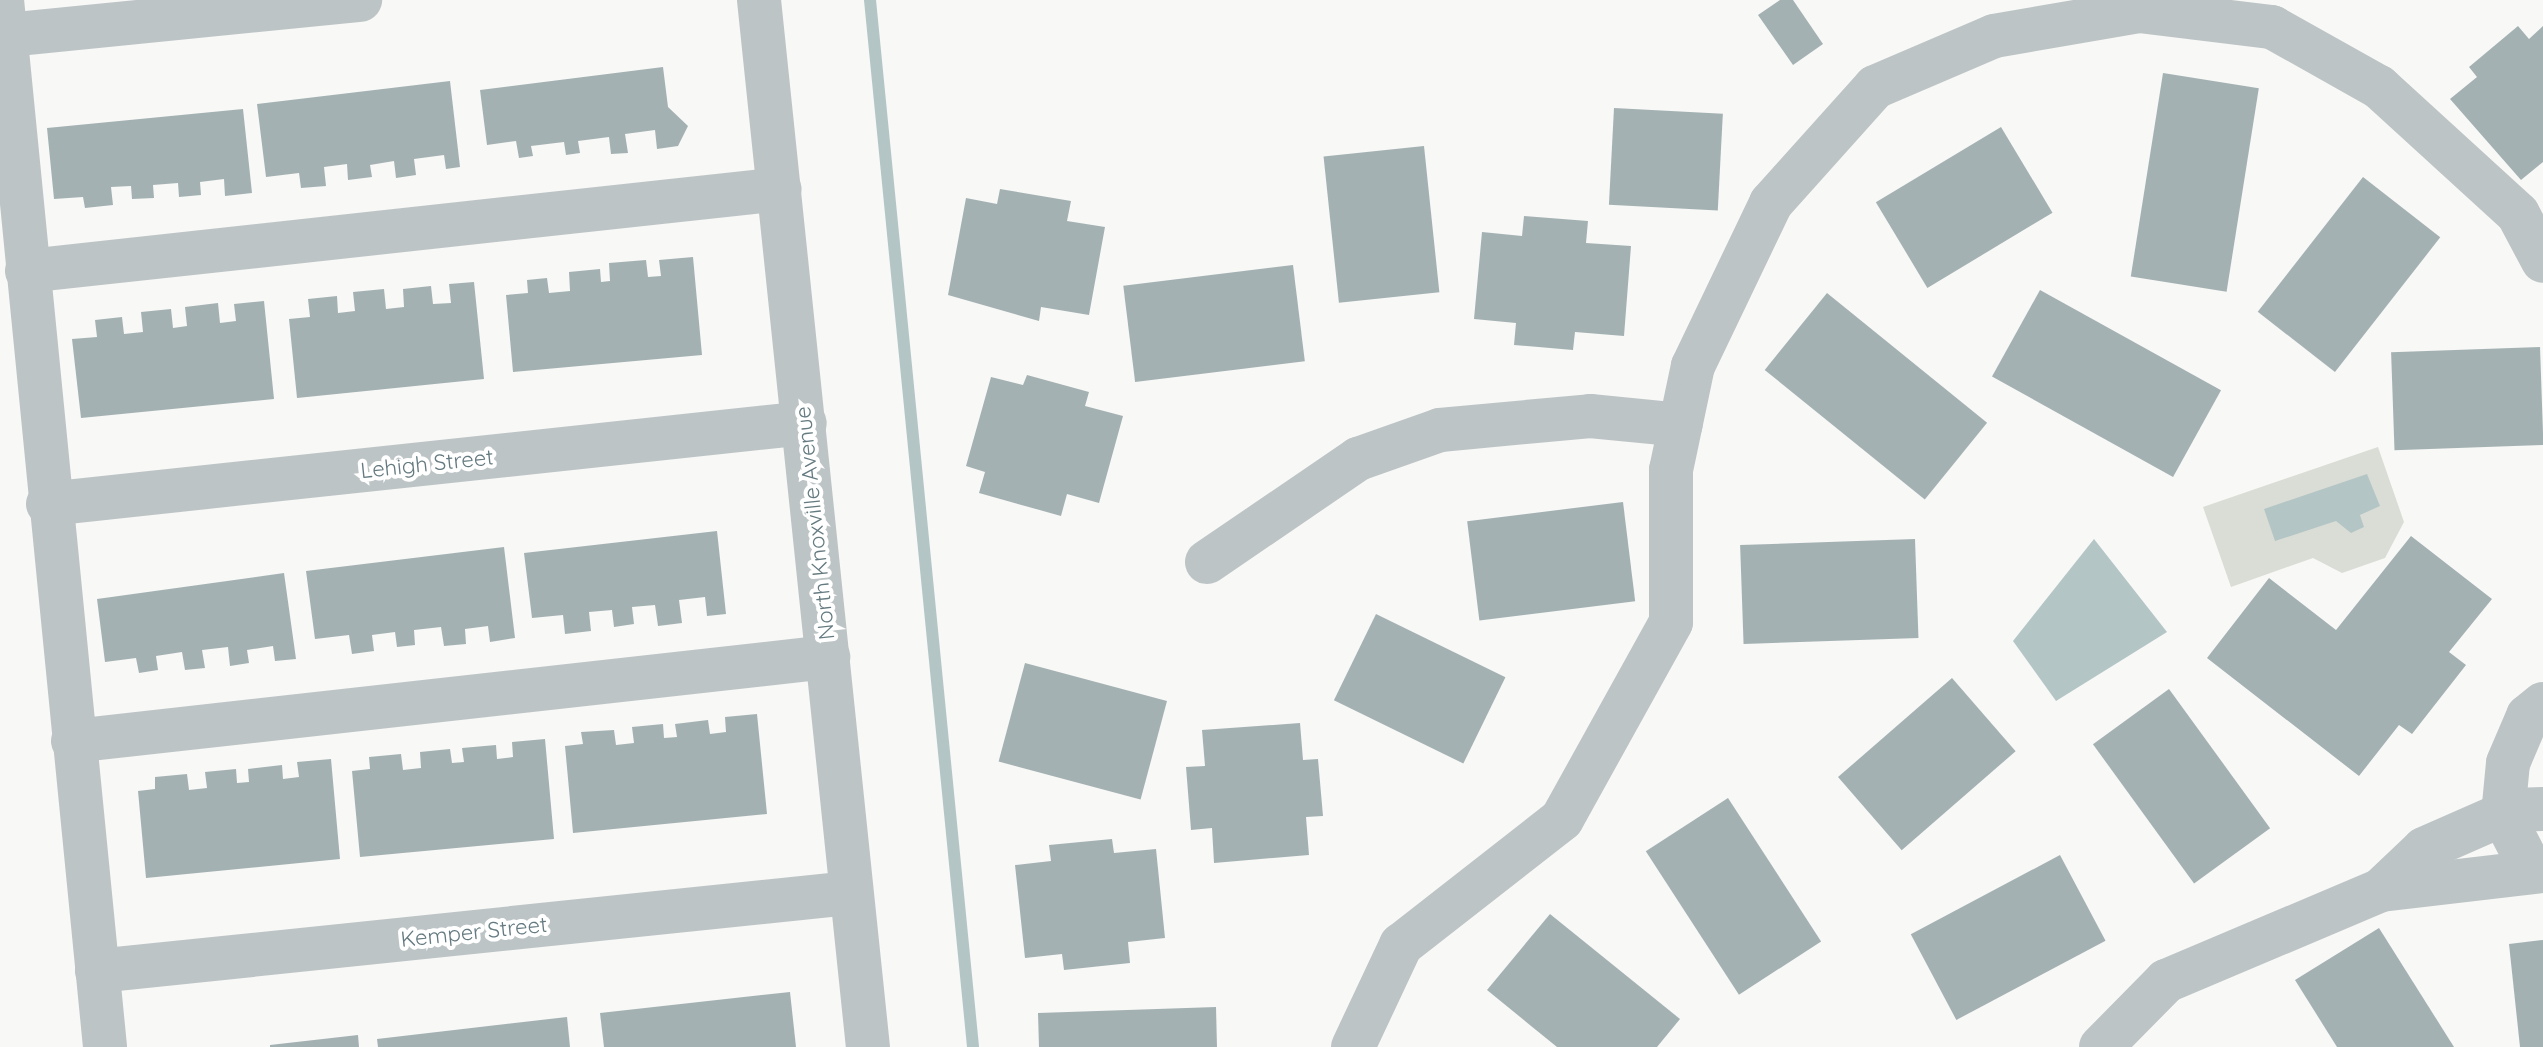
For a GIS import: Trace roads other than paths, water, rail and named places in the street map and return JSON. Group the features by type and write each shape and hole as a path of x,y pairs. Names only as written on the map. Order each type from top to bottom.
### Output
{"street":[{"path":"105,1047 48,504 4,18 360,0"},
{"name":"North Knoxville Avenue","path":"759,0 868,1047"},
{"path":"1353,1047 1401,945 1562,819 1671,622 1671,470 1693,366 1771,203 1875,87 1994,36 2139,11 2272,27 2379,87 2518,214 2543,261"},
{"path":"27,271 780,189"},
{"path":"1207,562 1358,459 1440,430 1590,416 1681,425"},
{"name":"Lehigh Street","path":"48,504 805,423"},
{"path":"73,741 828,657"},
{"path":"2101,1047 2166,981 2381,890 2538,871 2508,763 2528,716 2543,704"},
{"path":"2381,890 2424,849 2523,812"},
{"name":"Kemper Street","path":"97,971 851,893"}],"waterway":[{"path":"870,0 973,1047"}]}
